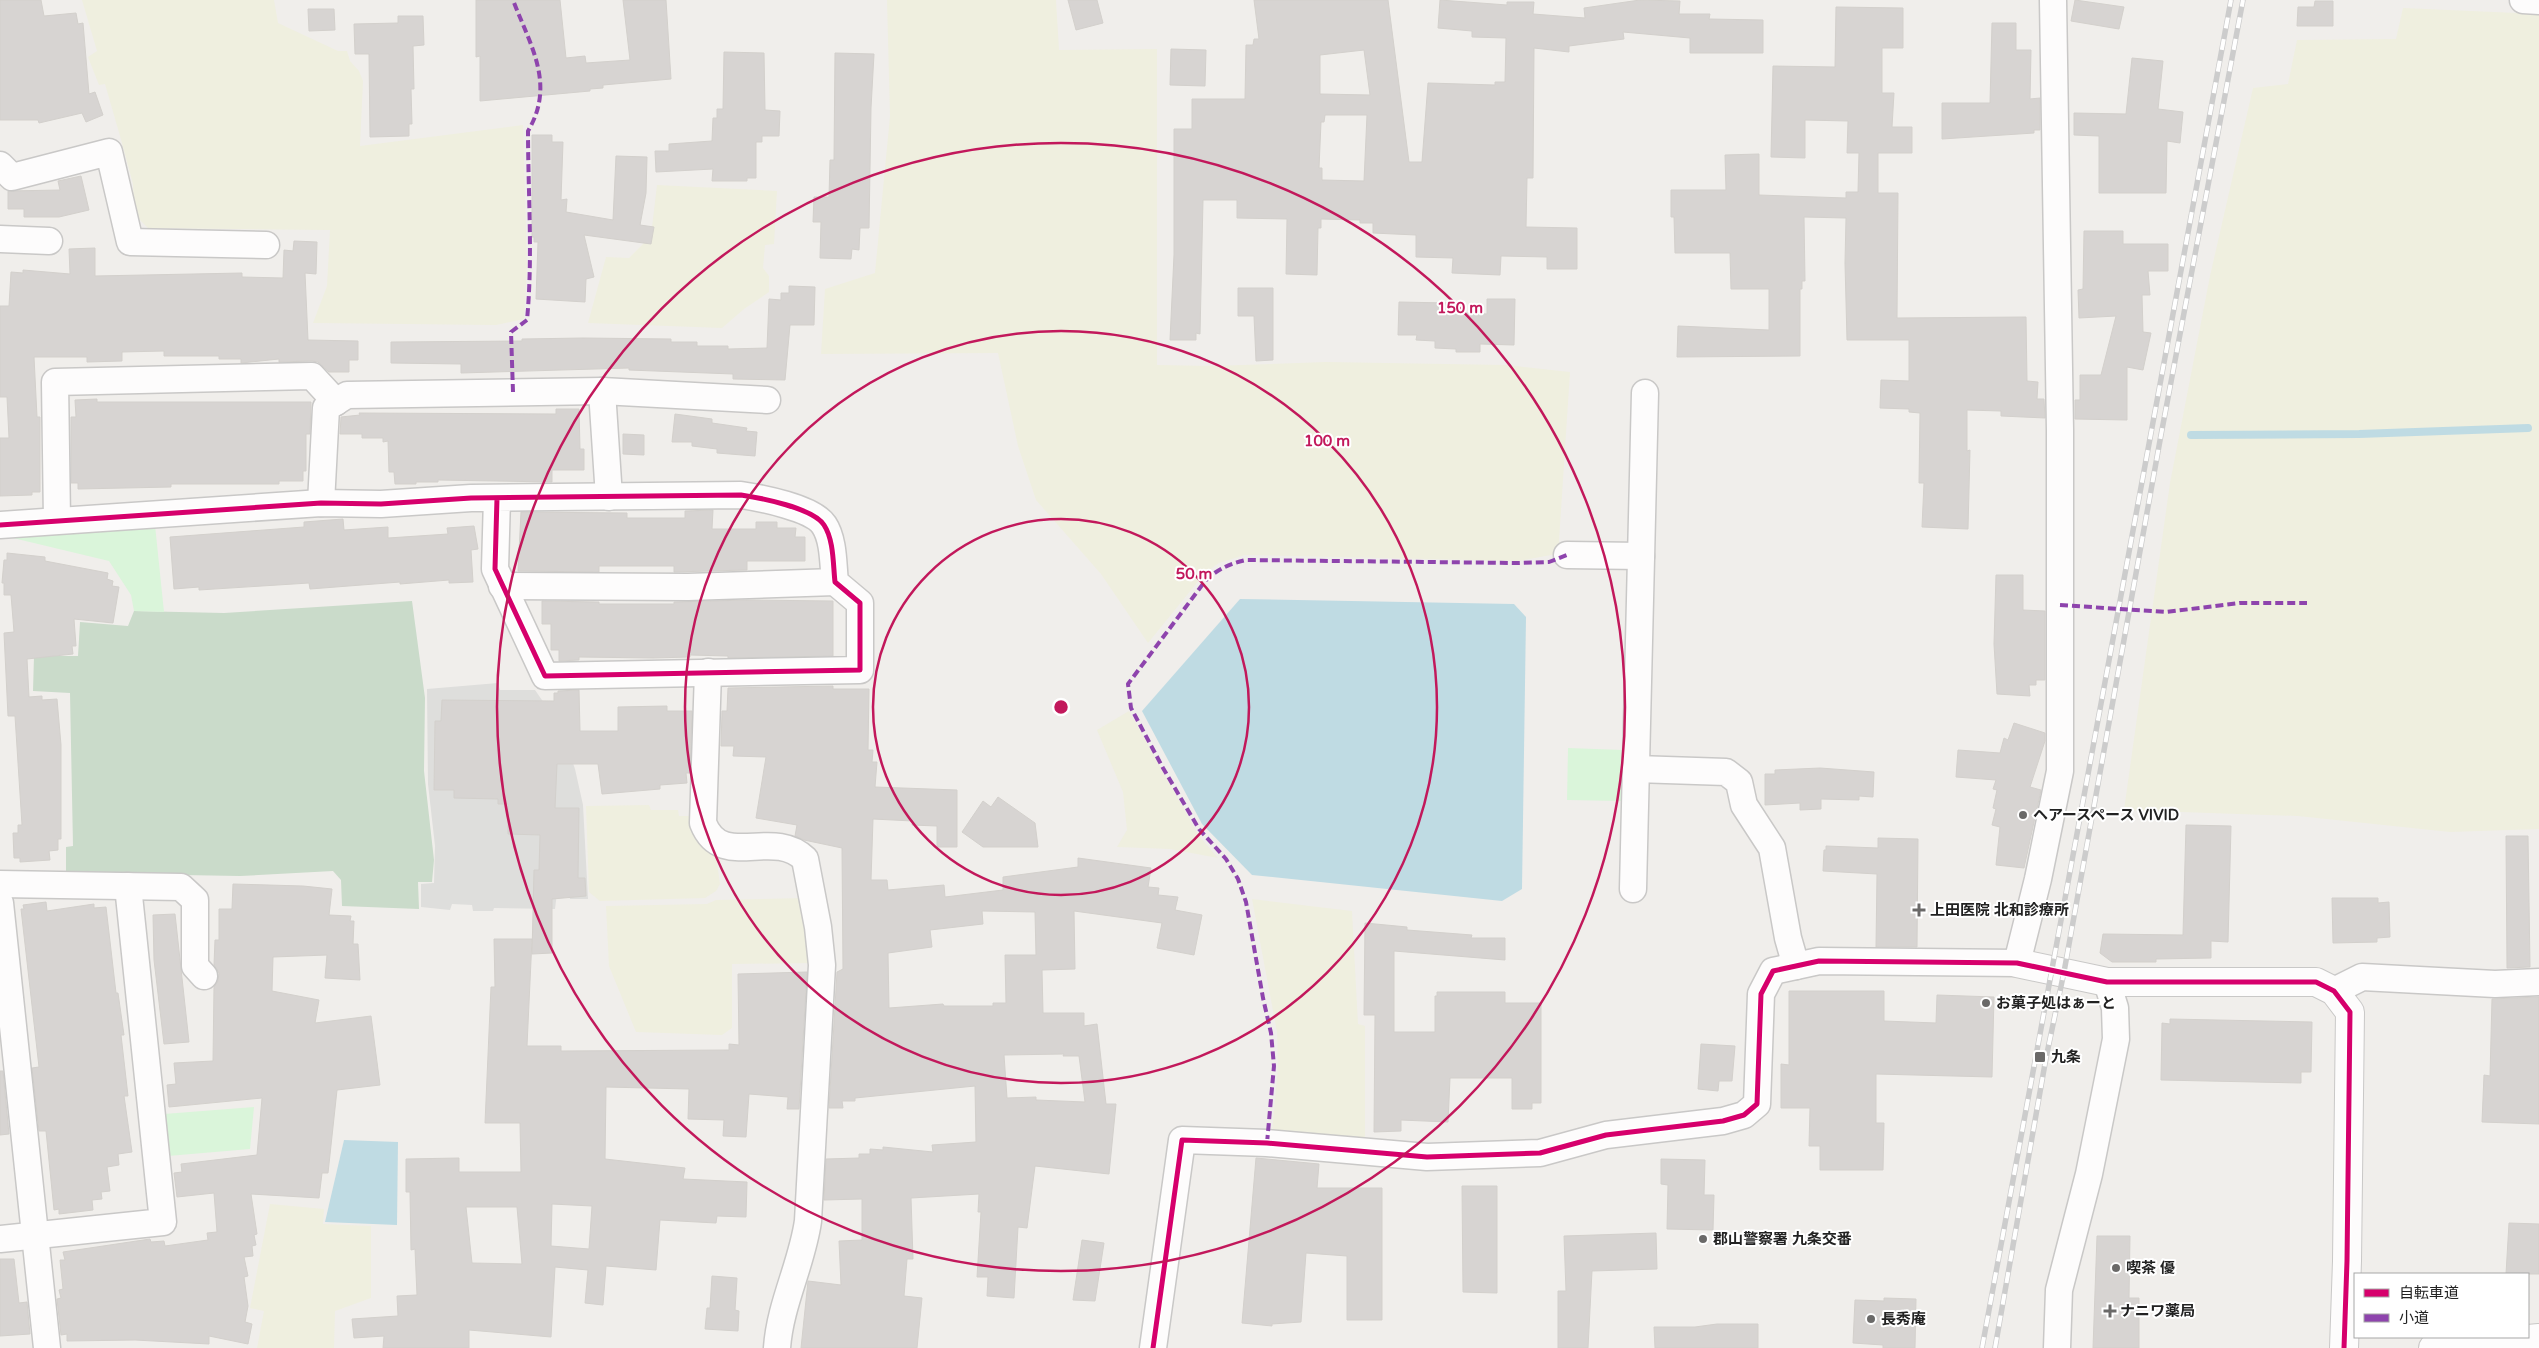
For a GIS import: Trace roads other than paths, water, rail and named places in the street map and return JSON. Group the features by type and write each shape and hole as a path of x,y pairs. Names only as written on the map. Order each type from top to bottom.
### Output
{"street":[{"path":"2017,963 2038,879 2060,772 2060,430 2053,0"},
{"path":"2523,0 2539,1"},
{"path":"0,165 12,177 109,152 130,242 266,245"},
{"path":"0,239 49,241"},
{"path":"57,520 54,382 312,376 336,402"},
{"path":"602,391 609,497"},
{"path":"321,502 326,408 347,395 602,391 766,400"},
{"path":"1633,889 1645,393"},
{"path":"0,525 321,502 381,504 497,498 741,495 764,498 816,517 824,525 829,537 835,582"},
{"path":"497,498 495,569 502,586 545,676 860,670 860,603 835,582 688,586 502,586"},
{"path":"1567,555 1641,556"},
{"path":"708,672 703,823 707,834 718,844 728,847 773,846 787,848 805,859 818,927 822,966 808,1221 806,1236 780,1318 777,1348"},
{"path":"1636,769 1726,772 1738,782 1744,805 1772,848 1788,938 1796,966"},
{"path":"0,884 182,887 195,900 195,966 204,976"},
{"path":"0,1240 163,1222 128,886"},
{"path":"0,903 37,1235 47,1348"},
{"path":"1153,1348 1182,1140 1267,1143 1427,1157 1540,1153 1606,1135 1723,1121 1744,1116 1757,1104 1761,994 1774,971 1819,961 2017,963 2107,982 2316,982 2334,991 2350,1012 2344,1348"},
{"path":"2334,991 2362,977 2495,984 2539,982"},
{"path":"2057,1348 2060,1290 2089,1174 2116,1038 2115,1008 2107,982"},
{"path":"2434,1348 2539,1338"}],"water":[{"path":"1240,599 1514,604 1526,617 1522,889 1502,901 1252,875 1202,824 1142,711"},
{"path":"344,1140 398,1142 397,1225 325,1222"}],"waterway":[{"path":"2191,435 2359,434 2528,428"}],"railway":[{"path":"1982,1348 2231,0"},
{"path":"1995,1348 2046,1058 2064,972 2161,435 2243,0"}],"place":[{"name":"ヘアースペース VIVID","path":"2023,815"},
{"name":"上田医院 北和診療所","path":"1919,910"},
{"name":"お菓子処はぁーと","path":"1986,1003"},
{"name":"九条","path":"2040,1057"},
{"name":"郡山警察署 九条交番","path":"1703,1239"},
{"name":"喫茶 優","path":"2116,1268"},
{"name":"ナニワ薬局","path":"2110,1311"},
{"name":"長秀庵","path":"1871,1319"}]}
